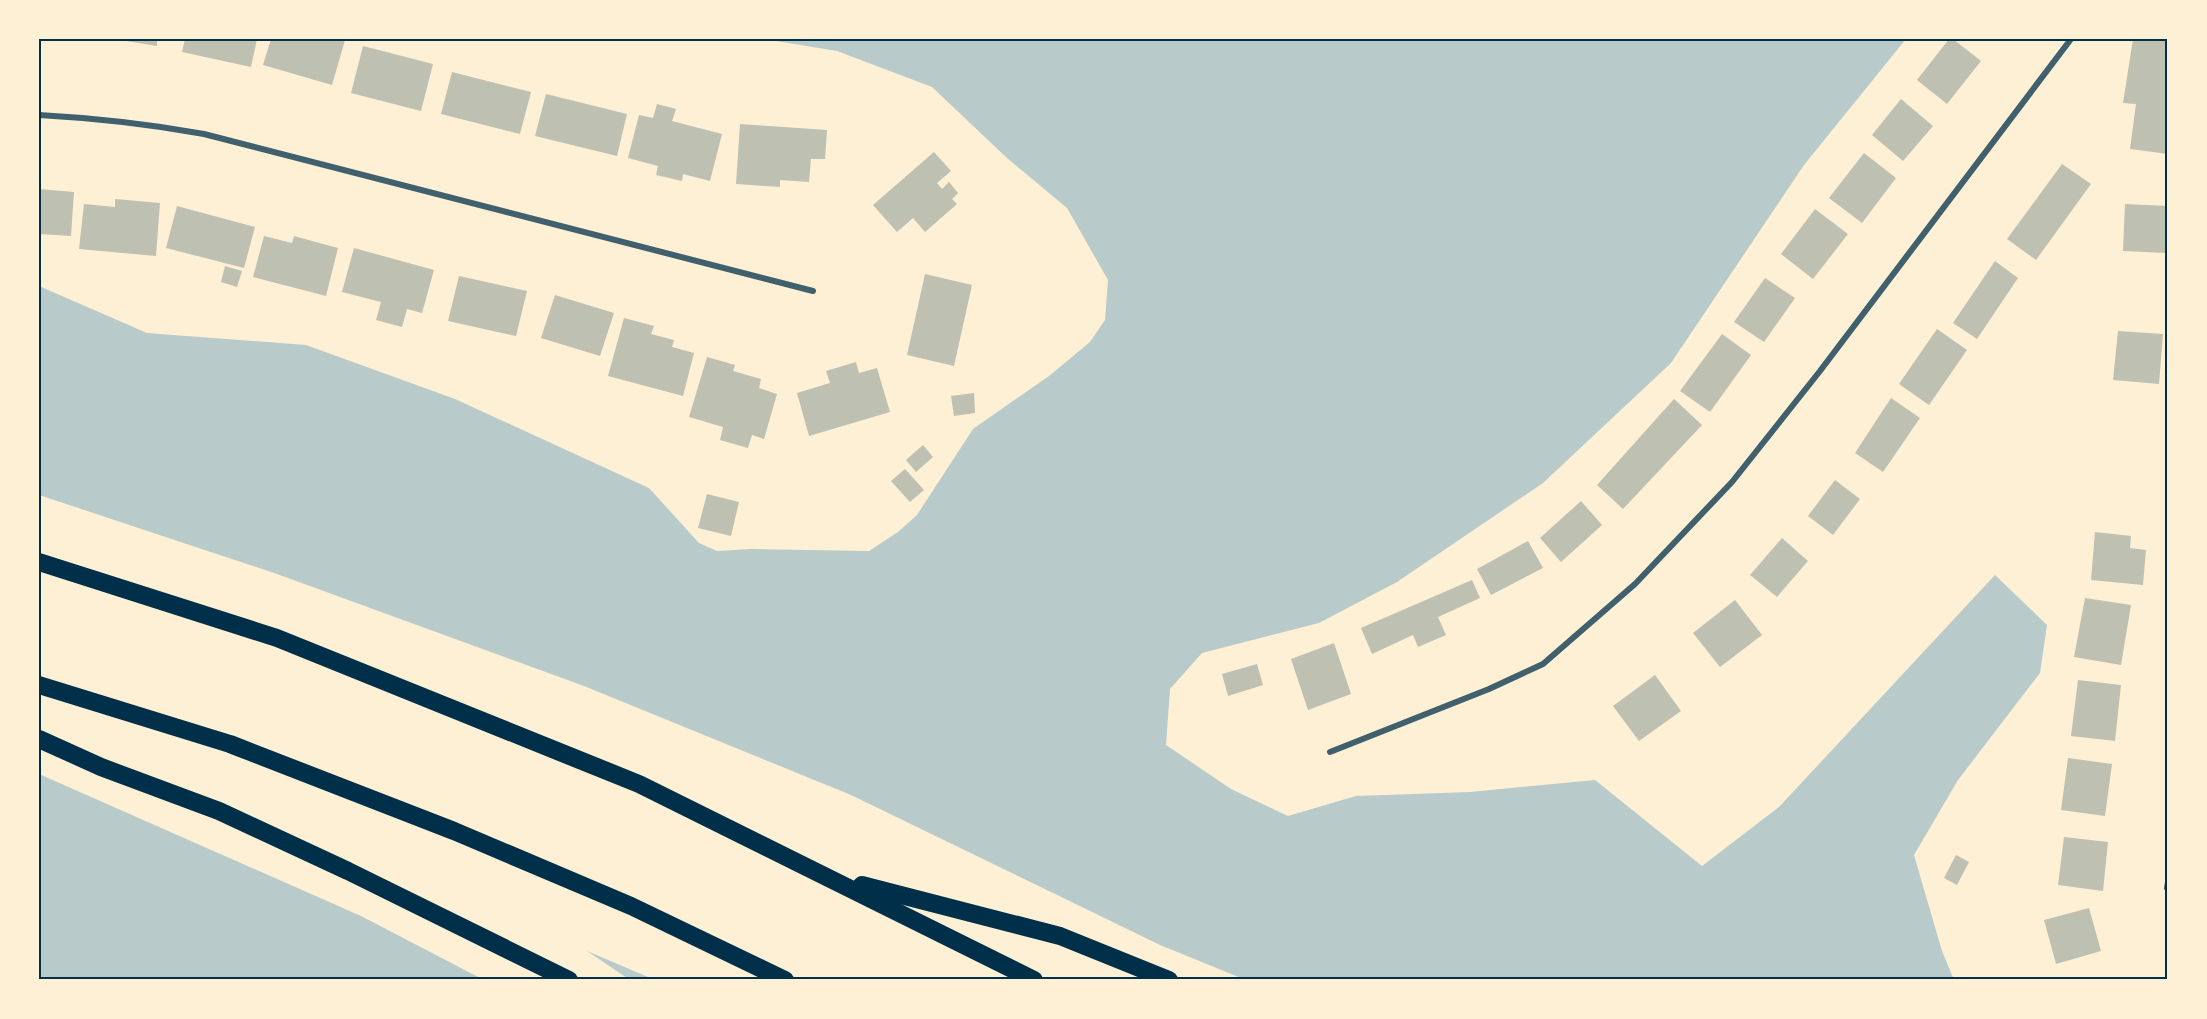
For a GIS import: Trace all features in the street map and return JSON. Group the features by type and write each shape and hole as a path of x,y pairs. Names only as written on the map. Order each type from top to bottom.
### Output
{"highway":[{"path":"39,562 277,638 639,784 1034,980"},
{"path":"39,685 230,744 454,831 631,906 785,980"},
{"path":"39,739 101,767 219,811 359,876 568,980"},
{"path":"828,877 1060,936 1169,980"}],"street":[{"path":"1330,752 1489,690 1543,664 1635,584 1732,482 1820,371 2071,39"},
{"path":"39,115 150,125 204,134 813,291"},
{"path":"2168,882 2168,888"}],"shaded area":[{"path":"764,39 1906,39 1804,165 1671,363 1543,483 1397,582 1319,623 1202,653 1170,689 1166,745 1231,789 1288,816 1356,796 1470,792 1595,780 1702,866 1779,807 1995,575 2047,625 2040,673 1958,780 1914,855 1942,951 1954,980 1246,980 1160,945 851,795 584,686 277,574 39,495 39,286 147,333 306,345 455,399 649,488 699,543 717,551 752,549 869,551 898,532 917,515 973,429 1049,376 1090,342 1105,320 1108,280 1067,208 1007,158 932,87 837,51"},
{"path":"39,774 361,916 484,980 39,980"},
{"path":"587,951 655,980 630,980"}],"building":[{"path":"114,39 157,39 157,46"},
{"path":"185,39 257,39 251,67 182,52"},
{"path":"271,39 345,40 332,85 263,65"},
{"path":"1949,39 1953,39 1981,61 1947,104 1917,80"},
{"path":"2133,39 2168,39 2168,154 2130,149 2136,104 2123,103"},
{"path":"363,46 433,64 421,111 351,93"},
{"path":"452,72 531,92 520,134 441,114"},
{"path":"546,94 627,114 617,156 535,136"},
{"path":"1901,99 1933,126 1903,161 1872,135"},
{"path":"657,104 676,109 672,121 722,134 710,181 683,174 682,181 656,175 658,166 628,158 639,115 653,118"},
{"path":"740,124 827,130 825,159 811,159 809,182 780,180 780,187 736,184"},
{"path":"934,152 951,171 937,183 942,189 949,182 958,193 952,199 957,204 925,232 913,218 897,232 873,205"},
{"path":"1864,153 1896,178 1862,223 1829,198"},
{"path":"2062,164 2091,184 2036,260 2007,239"},
{"path":"39,189 74,192 71,236 39,234"},
{"path":"115,199 160,203 156,256 79,249 84,204 115,207"},
{"path":"2125,204 2168,206 2166,253 2123,251"},
{"path":"177,206 255,227 244,268 166,248"},
{"path":"1815,209 1848,234 1813,279 1781,254"},
{"path":"264,236 292,243 294,236 338,248 326,296 253,277"},
{"path":"354,248 434,270 422,313 407,309 402,327 376,320 381,302 342,292"},
{"path":"1995,261 2018,278 1977,339 1953,323"},
{"path":"225,266 242,271 237,287 221,282"},
{"path":"925,274 972,285 954,366 907,355"},
{"path":"459,276 527,291 516,336 448,321"},
{"path":"1765,278 1795,298 1764,342 1734,322"},
{"path":"555,295 614,313 600,356 541,338"},
{"path":"624,318 654,326 651,334 674,340 672,347 694,353 683,396 608,376"},
{"path":"1937,329 1967,350 1929,405 1899,384"},
{"path":"2118,331 2163,334 2159,384 2113,380"},
{"path":"1722,334 1751,355 1710,412 1680,391"},
{"path":"707,357 735,365 733,371 761,379 759,388 777,394 764,439 752,435 748,448 720,440 723,427 689,417"},
{"path":"856,362 859,373 877,368 890,412 809,436 797,393 830,383 826,371"},
{"path":"974,393 975,413 954,416 951,396"},
{"path":"1891,398 1920,418 1883,472 1855,453"},
{"path":"1674,399 1702,425 1623,509 1597,485"},
{"path":"923,445 933,457 916,472 906,460"},
{"path":"905,469 924,490 910,502 891,481"},
{"path":"1835,480 1860,499 1833,535 1808,516"},
{"path":"707,494 739,502 731,536 698,528"},
{"path":"1581,501 1602,525 1561,562 1540,538"},
{"path":"2095,532 2131,536 2130,548 2146,550 2143,585 2091,580"},
{"path":"1782,538 1808,561 1777,597 1750,575"},
{"path":"1528,541 1543,568 1491,595 1477,569"},
{"path":"1472,580 1480,598 1438,617 1446,635 1418,647 1413,635 1372,654 1361,628"},
{"path":"2085,598 2131,605 2121,665 2074,657"},
{"path":"1735,600 1762,635 1720,667 1693,633"},
{"path":"1334,643 1351,694 1308,710 1291,659"},
{"path":"1257,664 1263,685 1228,696 1222,674"},
{"path":"1655,675 1681,711 1639,741 1613,706"},
{"path":"2078,680 2121,685 2115,741 2071,736"},
{"path":"2068,758 2112,764 2105,816 2061,810"},
{"path":"2064,837 2108,842 2103,891 2058,885"},
{"path":"1956,855 1969,862 1957,885 1944,878"},
{"path":"2089,908 2101,951 2056,964 2044,920"}]}
